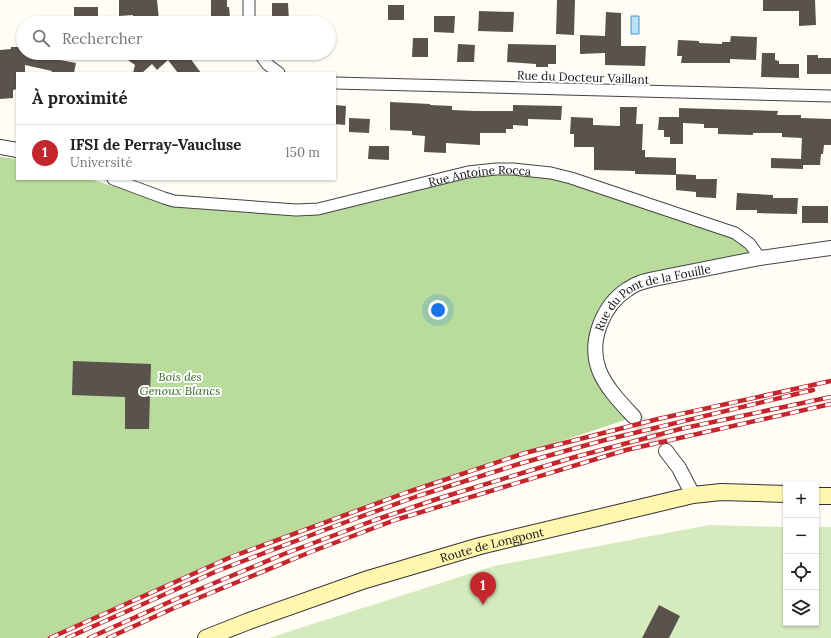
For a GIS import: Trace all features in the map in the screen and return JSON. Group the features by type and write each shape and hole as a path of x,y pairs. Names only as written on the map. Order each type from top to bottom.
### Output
{"main road":[{"name":"Route de Longpont","path":"206,638 364,580 480,546 693,495 721,492 783,494"},
{"path":"819,496 831,496"}],"street":[{"path":"249,0 249,16"},
{"path":"264,60 278,72"},
{"name":"Rue du Docteur Vaillant","path":"336,83 831,96"},
{"path":"0,146 16,150"},
{"name":"Rue Antoine Rocca","path":"116,180 174,201 301,210 318,209 468,172 496,169 532,170 571,178 735,233 750,244 760,258"},
{"path":"760,258 831,248"},
{"name":"Rue du Pont de la Fouille","path":"634,417 610,390 598,368 595,350 597,336 600,325 611,305 629,288 640,283 760,258"},
{"path":"666,451 679,468 693,495"}],"green space":[{"name":"Bois des Genoux Blancs","path":"0,157 16,159 16,180 93,180 174,201 296,210 451,177 532,170 735,233 760,258 654,279 611,305 596,358 634,417 405,493 231,557 50,638 0,638"},
{"path":"709,525 783,527 783,626 819,626 819,527 831,527 831,638 269,638 494,566"}],"water":[{"path":"631,16 639,16 639,34 631,34"}],"building":[{"path":"119,0 157,0 159,16 119,16"},
{"path":"211,0 227,0 227,7 229,7 230,16 211,16"},
{"path":"557,0 575,0 574,35 556,34"},
{"path":"763,0 815,0 816,25 799,26 799,11 763,11"},
{"path":"272,3 288,3 289,16 272,16"},
{"path":"388,5 404,5 404,20 388,20"},
{"path":"74,7 98,7 98,16 74,16"},
{"path":"479,11 514,12 513,32 478,31"},
{"path":"606,12 621,13 621,46 646,46 645,66 605,65 605,53 580,54 580,35 605,36"},
{"path":"434,16 455,16 454,33 434,32"},
{"path":"731,36 757,37 756,60 730,59 730,63 681,63 682,56 677,56 678,40 722,44 722,42 730,42"},
{"path":"413,38 428,38 428,57 412,57"},
{"path":"458,44 475,45 474,62 457,62"},
{"path":"508,44 556,45 556,64 548,64 548,67 536,67 536,64 507,62"},
{"path":"11,47 16,47 16,60 60,60 76,63 74,72 52,72 25,65 25,72 16,72 16,89 13,90 13,98 0,99 0,50 11,49"},
{"path":"762,53 775,53 775,60 779,61 779,64 799,64 799,78 761,77"},
{"path":"807,55 818,55 818,58 831,58 831,74 807,74"},
{"path":"128,60 168,60 157,70 152,64 143,72 133,72 135,65"},
{"path":"168,60 191,60 200,72 177,72"},
{"path":"390,102 452,106 452,110 475,111 513,111 513,105 562,106 561,120 528,119 528,126 513,125 513,129 506,129 506,133 480,133 480,145 446,143 446,153 424,152 425,136 412,135 412,131 390,130"},
{"path":"336,105 346,106 345,125 336,124"},
{"path":"620,107 637,107 636,124 643,124 642,150 645,150 645,157 676,158 676,175 635,174 635,171 594,170 594,147 574,147 574,134 570,134 571,117 593,118 593,125 620,126"},
{"path":"679,108 778,111 777,115 801,115 801,118 831,119 831,145 824,145 820,165 803,165 803,169 771,168 771,158 801,159 802,138 782,137 782,133 753,133 753,135 718,134 718,128 704,128 704,124 683,123 683,144 670,144 670,137 664,137 664,130 658,130 659,117 679,117"},
{"path":"349,118 370,119 369,133 349,132"},
{"path":"369,146 389,146 389,160 368,159"},
{"path":"676,174 696,175 696,179 717,179 716,198 696,197 696,192 676,190"},
{"path":"737,193 773,195 773,198 798,198 797,214 757,213 757,210 736,210"},
{"path":"802,206 828,206 828,223 802,223"},
{"path":"73,361 151,364 149,429 125,429 125,397 72,395"},
{"path":"659,605 680,616 669,638 642,638"}],"tunnel":[{"path":"634,417 666,451"}],"railway":[{"path":"50,638 231,557 405,493 525,453 658,419 831,381"},
{"path":"67,638 217,571 418,496 522,463 605,440 813,390"},
{"path":"89,638 176,599 284,554 375,520 440,498 575,457 680,429 831,397"},
{"path":"108,638 174,608 313,551 395,520 626,450 831,404"}],"place":[{"name":"IFSI de Perray-Vaucluse","path":"483,605"}]}
